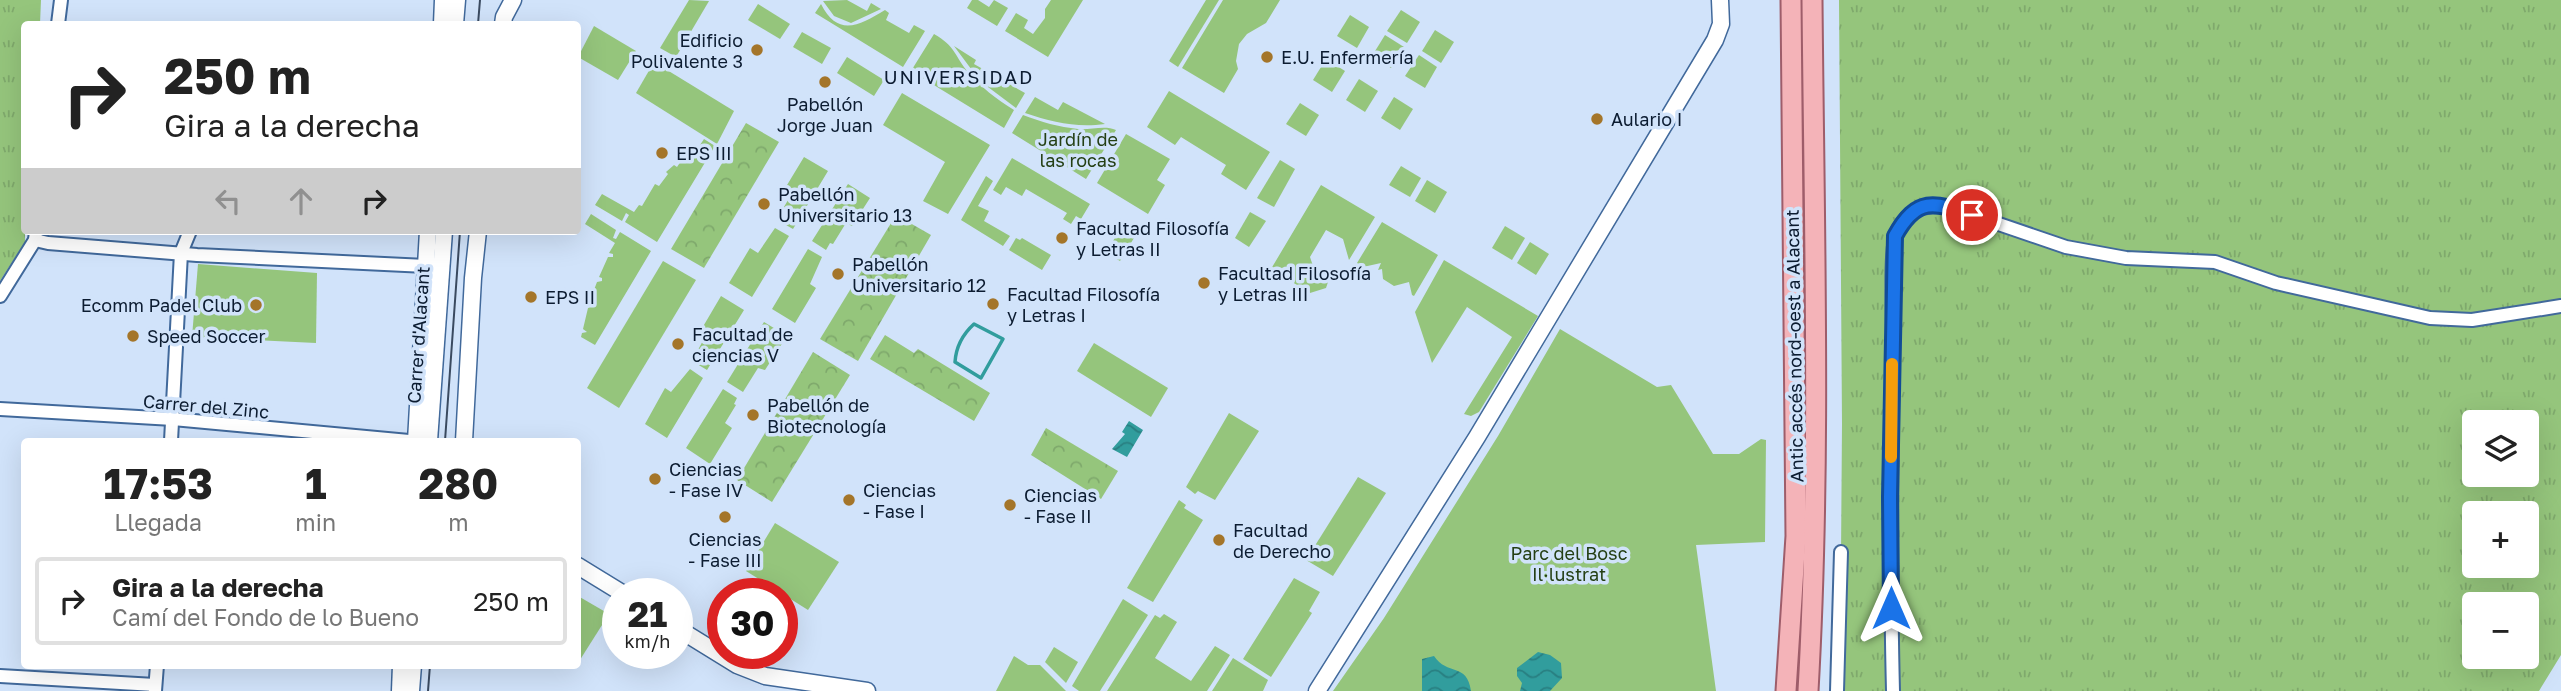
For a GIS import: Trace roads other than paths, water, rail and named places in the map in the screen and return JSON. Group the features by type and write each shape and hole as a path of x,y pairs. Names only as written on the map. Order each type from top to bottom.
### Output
{"main road":[{"name":"Antic accés nord-oest a Alacant","path":"1786,691 1796,536 1791,0"},
{"name":"Antic accés nord-oest a Alacant","path":"1808,691 1814,589 1812,0"}],"street":[{"path":"58,21 61,0"},
{"path":"442,21 443,0"},
{"path":"455,21 457,0"},
{"path":"504,21 513,0"},
{"path":"1317,691 1477,437 1715,40 1721,24 1720,0"},
{"path":"1893,691 1890,497 1895,236 1912,211 1930,205 1949,207 2066,247 2126,258 2215,262 2276,283 2430,318 2472,320 2561,306"},
{"path":"171,438 181,253 188,235"},
{"name":"Carrer d'Alacant","path":"415,438 428,235"},
{"name":"Carrer d'Alacant","path":"429,438 444,235"},
{"path":"464,438 478,235"},
{"path":"0,296 36,236 48,243 426,266"},
{"name":"Carrer del Zinc","path":"0,409 173,419 377,438"},
{"path":"1837,691 1841,552"},
{"path":"581,568 602,581"},
{"path":"693,638 737,665 765,676 867,691"},
{"path":"0,676 155,688 157,669"},
{"path":"400,691 401,669"},
{"path":"411,691 413,669"}],"water":[{"path":"1129,421 1143,430 1127,457 1112,449 1125,434 1122,432"},
{"path":"1538,652 1550,655 1561,663 1562,678 1550,691 1520,691 1522,683 1517,676 1517,668"},
{"path":"1434,656 1445,666 1461,672 1469,682 1471,691 1422,691 1422,659"}],"waterway":[{"path":"974,324 1003,339 981,378 955,362 961,341 974,324"}],"tram line":[{"path":"478,21 480,0"},
{"path":"445,438 460,235"},
{"path":"428,691 430,669"}],"place":[{"name":"Edificio Polivalente 3","path":"757,50"},
{"name":"E.U. Enfermería","path":"1267,57"},
{"name":"Pabellón Jorge Juan","path":"825,82"},
{"name":"Aulario I","path":"1597,119"},
{"name":"EPS III","path":"662,153"},
{"name":"Pabellón Universitario 13","path":"764,204"},
{"name":"Facultad Filosofía y Letras II","path":"1062,238"},
{"name":"Pabellón Universitario 12","path":"838,274"},
{"name":"Facultad Filosofía y Letras III","path":"1204,283"},
{"name":"EPS II","path":"531,297"},
{"name":"Facultad Filosofía y Letras I","path":"993,304"},
{"name":"Ecomm Padel Club","path":"256,305"},
{"name":"Speed Soccer","path":"133,336"},
{"name":"Facultad de ciencias V","path":"678,344"},
{"name":"Pabellón de Biotecnología","path":"753,415"},
{"name":"Ciencias - Fase IV","path":"655,479"},
{"name":"Ciencias - Fase I","path":"849,500"},
{"name":"Ciencias - Fase II","path":"1010,505"},
{"name":"Ciencias - Fase III","path":"725,517"},
{"name":"Facultad de Derecho","path":"1219,540"}],"district":[{"name":"UNIVERSIDAD","path":"959,76"}],"park label":[{"name":"Jardín de las rocas","path":"1078,149"},
{"name":"Parc del Bosc Il·lustrat","path":"1569,563"}]}
